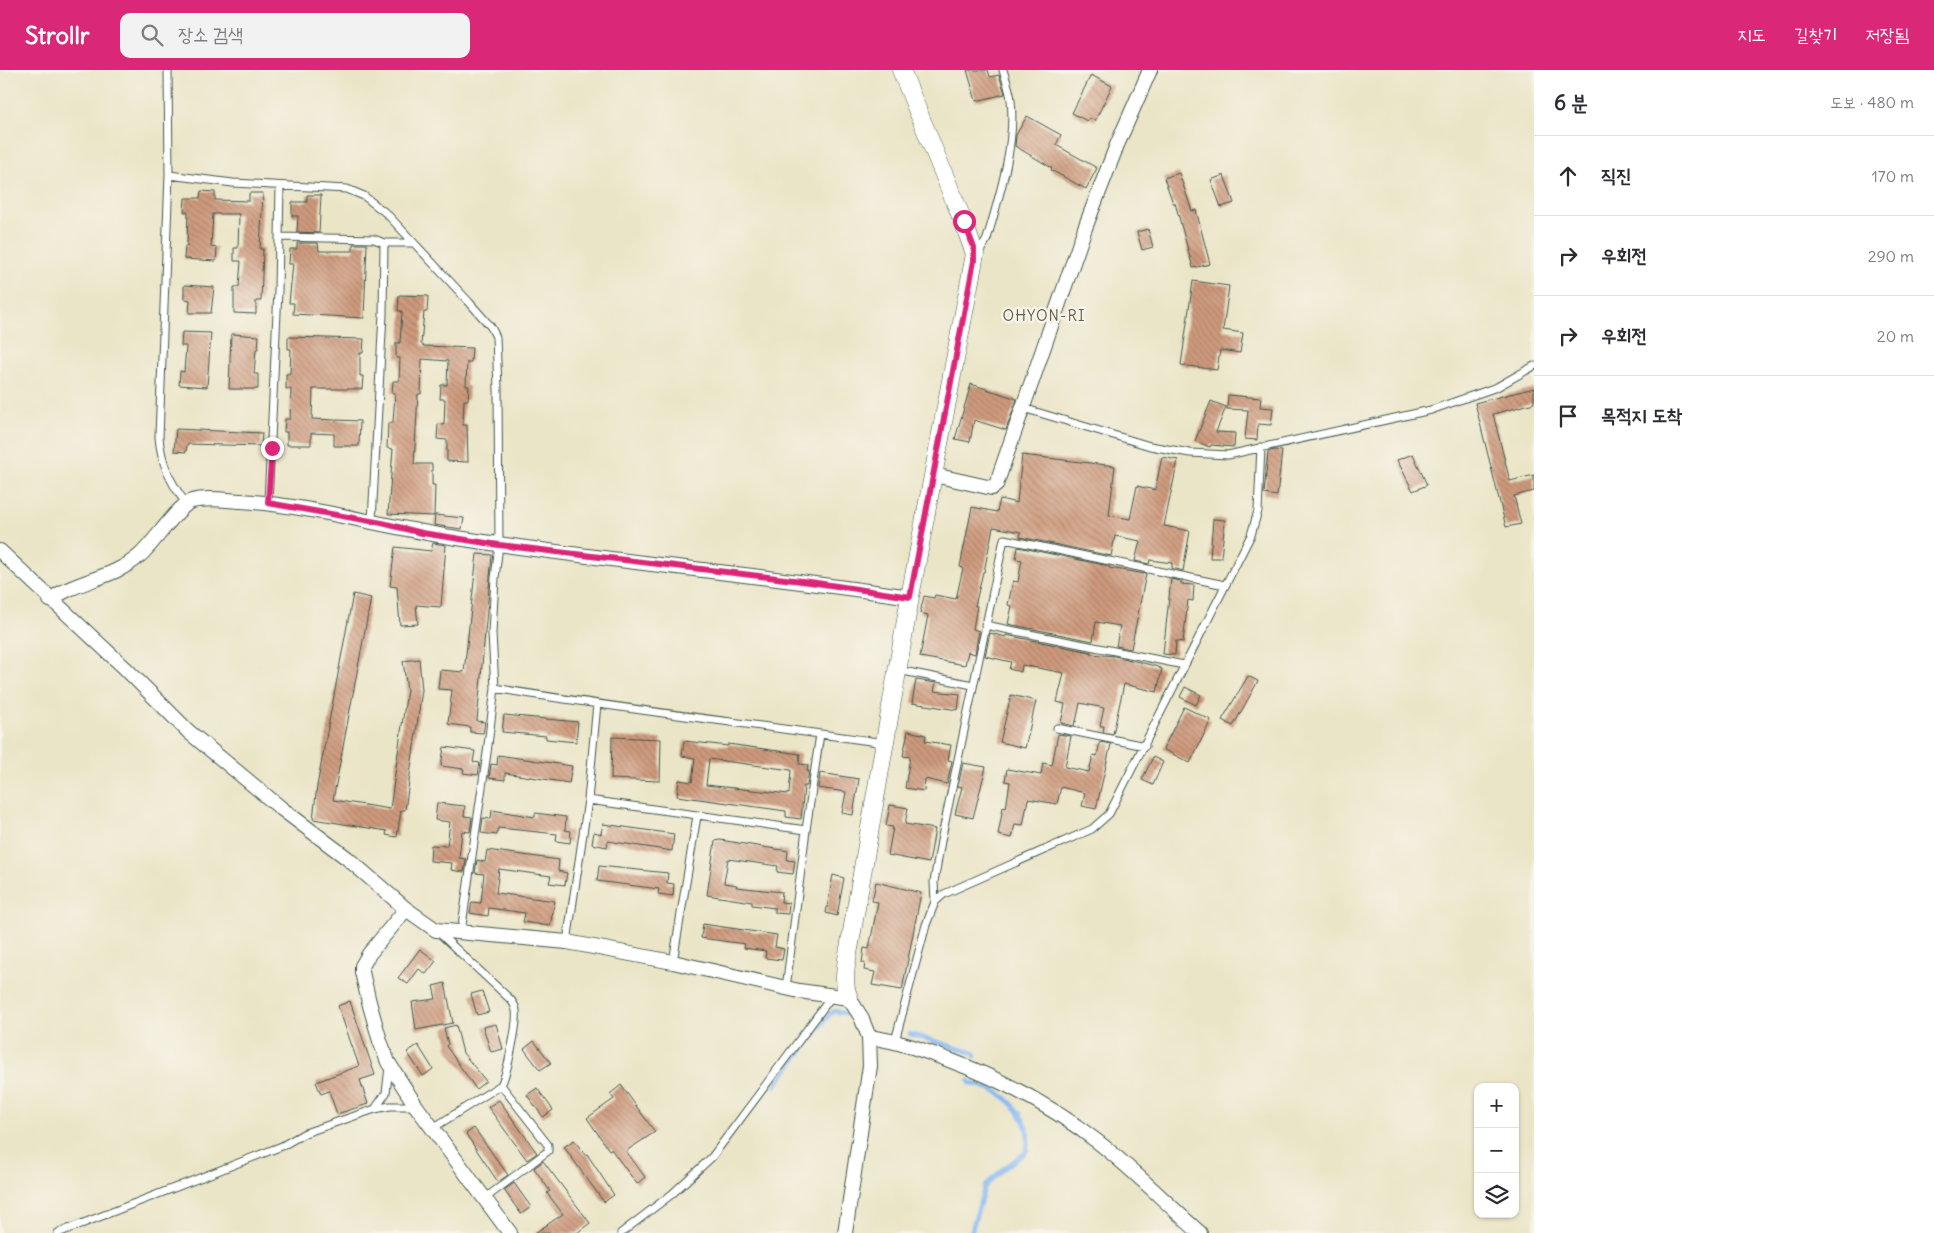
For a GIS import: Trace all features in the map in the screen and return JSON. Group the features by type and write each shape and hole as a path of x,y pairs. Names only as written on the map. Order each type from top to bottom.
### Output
{"street":[{"path":"840,997 846,992 846,965 910,597 975,254 964,221 901,70"},
{"path":"934,475 992,488 995,487 1085,228 1117,145 1150,70"},
{"path":"50,600 60,592 107,576 130,564 148,548 186,503 205,500 268,503 372,521 422,533 499,545 810,582 910,597"},
{"path":"0,551 50,600 125,668 190,732 282,809 347,858 406,909 436,930 567,942 673,962 786,988 840,997 861,1017 870,1037 870,1066 845,1233"},
{"path":"406,909 368,954 362,966 369,1002 380,1041 388,1062 416,1106 510,1233"},
{"path":"870,1037 895,1040 984,1074 1037,1100 1110,1151 1200,1233"}],"lane":[{"path":"168,70 169,175 159,437 166,470 186,503"},
{"path":"975,254 982,248 987,239 1010,140 1012,106 1004,70"},
{"path":"169,175 216,182 338,187 355,191 380,208 414,243 484,318 496,337 499,545 492,633 495,688 487,753 459,932 452,940 453,946"},
{"path":"268,503 280,186"},
{"path":"279,237 374,239 384,243 414,243"},
{"path":"372,521 383,314 384,243"},
{"path":"1023,408 1150,446 1172,451 1228,455 1431,410 1497,387 1534,366"},
{"path":"895,1040 926,925 936,902 950,891 1074,837 1099,824 1113,808 1255,525 1258,511 1261,448"},
{"path":"936,902 934,888 938,858 1004,539 1225,585"},
{"path":"985,625 1184,665"},
{"path":"898,670 973,685"},
{"path":"495,688 885,744"},
{"path":"567,942 588,800 598,704"},
{"path":"1057,728 1145,746"},
{"path":"786,988 820,734"},
{"path":"588,800 806,830"},
{"path":"673,962 697,816"},
{"path":"433,1128 501,1085 513,1037 516,1009 511,1000 502,991 436,930"},
{"path":"622,1233 631,1230 712,1157 840,997"},
{"path":"375,1109 386,1093 389,1076 388,1062"},
{"path":"484,1199 545,1155 548,1148 501,1085"},
{"path":"58,1233 282,1146 305,1134 375,1109 390,1106 416,1106"}],"building":[{"path":"967,70 988,70 990,77 999,75 1005,94 976,101"},
{"path":"1091,75 1112,86 1095,121 1089,118 1087,121 1072,113"},
{"path":"1027,116 1061,135 1056,145 1097,168 1086,189 1051,170 1052,168 1015,146 1016,135"},
{"path":"1179,173 1192,211 1196,210 1210,264 1193,268 1175,203 1173,203 1164,178"},
{"path":"1224,175 1234,203 1221,207 1211,180"},
{"path":"201,191 215,192 215,200 249,201 249,193 263,193 260,249 263,249 261,301 256,301 256,314 234,313 234,287 239,287 241,261 234,261 234,248 238,248 239,214 213,214 211,247 217,248 216,261 184,259 185,246 187,246 188,212 184,212 185,198 200,198"},
{"path":"307,195 321,195 319,233 297,232 298,216 292,216 292,202 307,202"},
{"path":"1148,229 1153,247 1142,250 1137,232"},
{"path":"297,243 318,243 319,251 353,251 353,244 367,244 364,318 293,314 294,303 289,303 293,264 289,264 290,249 297,249"},
{"path":"1193,281 1229,286 1223,330 1243,333 1240,353 1220,350 1217,370 1181,365"},
{"path":"184,285 214,287 211,313 189,313 190,300 184,299"},
{"path":"399,295 428,296 427,312 424,312 421,344 424,346 472,348 471,362 467,362 466,386 469,386 468,400 464,400 463,425 467,425 468,462 447,461 447,440 437,439 438,424 444,425 445,399 440,399 441,385 447,385 448,361 422,359 421,394 418,394 414,464 432,464 432,485 435,485 434,516 388,514 393,449 387,448 388,423 393,423 395,393 392,393 393,381 399,381 400,358 396,358 396,343 400,343 402,311 398,311"},
{"path":"182,332 211,333 207,387 179,385 180,371 184,372 186,346 181,346"},
{"path":"231,334 259,336 254,374 258,374 258,389 229,389"},
{"path":"288,337 364,339 363,353 360,353 360,376 363,376 362,389 313,389 312,419 360,421 359,446 334,446 334,434 311,433 311,445 287,445 287,432 284,432 285,419 290,419 291,389 286,389 286,374 290,374 291,349 288,349"},
{"path":"971,384 1017,399 1006,430 974,420 970,442 955,439"},
{"path":"1534,388 1534,403 1493,414 1510,481 1534,475 1534,491 1514,496 1521,524 1506,527 1475,403"},
{"path":"1228,395 1261,398 1260,407 1273,408 1271,425 1258,424 1257,440 1245,439 1248,410 1227,409"},
{"path":"1211,401 1226,407 1216,432 1235,433 1234,447 1211,445 1210,447 1195,441"},
{"path":"176,429 262,433 261,446 187,444 186,452 174,451"},
{"path":"1274,450 1282,451 1277,496 1264,494 1268,452"},
{"path":"1413,454 1427,485 1413,491 1397,460"},
{"path":"1022,455 1115,466 1109,515 1130,519 1137,486 1155,490 1162,457 1178,460 1164,526 1190,531 1183,571 1172,568 1172,563 1150,560 1149,564 1135,561 1140,541 1115,536 1111,556 1020,537 1021,532 993,527 975,606 977,606 973,629 979,631 975,654 968,652 965,665 920,657 928,615 920,613 924,596 934,598 935,595 956,599 963,568 960,567 972,507 997,512 1000,499 1017,503"},
{"path":"435,515 464,518 462,529 434,525"},
{"path":"1213,519 1225,520 1221,558 1210,558"},
{"path":"433,543 446,545 441,607 416,605 418,624 400,625 397,587 390,586 395,547 431,551"},
{"path":"1018,547 1109,566 1109,568 1146,574 1131,649 1116,646 1120,626 1096,622 1093,641 1008,624 1012,606 1008,605 1013,581 1018,582 1022,560 1016,559"},
{"path":"477,554 492,555 477,721 485,722 483,733 470,732 470,727 448,724 452,690 438,689 440,670 464,672"},
{"path":"1171,579 1181,581 1181,584 1194,585 1193,601 1188,600 1183,642 1176,641 1175,655 1163,654"},
{"path":"353,594 371,598 333,800 390,809 407,690 403,661 419,659 422,690 405,810 401,810 397,837 386,835 387,831 313,819 317,786"},
{"path":"990,633 1091,652 1091,654 1115,656 1155,666 1162,669 1157,692 1124,684 1113,734 1103,732 1104,726 1100,726 1104,708 1080,703 1074,726 1061,723 1065,704 1057,702 1064,673 1022,665 1021,672 1009,669 1011,662 985,656"},
{"path":"1248,676 1258,681 1233,726 1222,720"},
{"path":"916,680 936,683 934,691 960,694 958,710 912,703"},
{"path":"1185,687 1201,695 1196,705 1180,697"},
{"path":"1011,695 1036,701 1025,748 1000,742"},
{"path":"1184,707 1211,720 1190,763 1163,749"},
{"path":"504,715 578,722 576,742 546,739 546,736 502,732"},
{"path":"908,731 926,735 925,741 951,745 948,760 952,761 947,784 925,779 924,791 905,788 910,757 903,756"},
{"path":"1058,734 1071,736 1065,767 1089,772 1093,755 1097,756 1100,742 1111,744 1096,809 1082,806 1085,793 1061,787 1057,804 1028,799 1023,825 1015,824 1012,838 998,835 1003,807 1006,808 1010,782 1005,781 1007,769 1041,775 1043,763 1052,765"},
{"path":"612,737 661,739 660,781 611,779"},
{"path":"684,741 728,746 728,744 800,754 799,764 808,765 807,771 809,771 807,786 804,786 801,819 786,817 786,811 677,796 679,780 692,782 695,758 682,756","holes":["709,759 791,770 789,794 706,785"]},
{"path":"444,747 475,751 473,762 480,763 478,775 463,773 464,769 441,766"},
{"path":"498,755 572,766 569,783 505,773 505,780 489,778 491,764 497,765"},
{"path":"1153,757 1163,762 1153,785 1142,780"},
{"path":"963,763 986,767 973,818 955,814 962,787 958,786"},
{"path":"820,773 859,779 853,815 842,813 846,792 818,788"},
{"path":"437,803 465,806 464,816 472,817 470,832 462,831 459,858 466,859 464,872 451,870 452,863 430,861 431,845 447,846 450,822 435,820"},
{"path":"890,805 908,808 905,824 935,829 929,863 888,855 893,827 886,826"},
{"path":"492,810 535,817 535,813 566,817 565,830 571,831 570,843 556,841 557,834 498,828 497,835 481,833 483,818 491,819"},
{"path":"603,824 674,834 672,851 608,841 607,847 592,844 594,832 601,834"},
{"path":"720,840 788,851 787,860 795,861 793,874 777,872 778,866 728,859 724,883 737,885 736,887 782,892 781,902 789,903 788,914 775,913 775,908 752,905 752,902 707,895 715,841"},
{"path":"487,850 559,860 558,871 567,873 565,885 549,883 551,876 499,869 496,893 555,901 550,926 523,922 525,913 489,908 488,916 470,913 472,902 481,903 484,874 475,873 477,860 485,862"},
{"path":"599,866 668,873 667,883 674,884 673,896 658,894 659,889 597,881"},
{"path":"833,875 844,878 837,916 826,913"},
{"path":"876,882 921,893 902,990 872,985 875,972 864,970 865,963 862,963 864,948 869,949 878,902 872,901"},
{"path":"703,924 777,935 775,947 784,949 782,960 765,958 766,951 744,948 745,944 701,938"},
{"path":"420,949 436,961 426,974 419,969 408,984 398,978"},
{"path":"445,983 453,1023 416,1030 412,1002 436,999 433,986"},
{"path":"482,991 489,1012 477,1015 471,994"},
{"path":"350,1001 375,1075 360,1080 368,1104 337,1114 329,1091 321,1094 316,1082 359,1066 338,1006"},
{"path":"496,1024 503,1049 491,1052 483,1027"},
{"path":"456,1025 463,1053 486,1081 476,1089 446,1046 448,1044 444,1028"},
{"path":"534,1041 551,1063 540,1070 524,1049"},
{"path":"418,1045 433,1069 423,1076 407,1052"},
{"path":"621,1085 655,1132 626,1151 645,1177 637,1184 611,1149 609,1150 587,1118 614,1099 610,1094"},
{"path":"537,1088 553,1110 543,1117 527,1095"},
{"path":"499,1100 537,1153 527,1160 488,1107"},
{"path":"474,1128 508,1175 498,1182 466,1134"},
{"path":"574,1140 585,1155 587,1154 614,1195 604,1202 564,1147"},
{"path":"543,1161 590,1223 577,1233 535,1233 563,1214 547,1193 550,1191 534,1168"},
{"path":"514,1183 531,1207 521,1214 504,1190"}],"waterway":[{"path":"775,1086 830,1014 835,1011 847,1014"},
{"path":"910,1034 974,1053 975,1056"},
{"path":"969,1081 970,1083 993,1090 1007,1099 1023,1119 1028,1135 1026,1152 1003,1169 985,1186 971,1233"}],"district":[{"name":"OHYON-RI","path":"1044,316"}],"route":[{"path":"272,448 268,503 382,523 422,533 499,545 810,582 910,597 974,261 974,248 964,221"}]}
